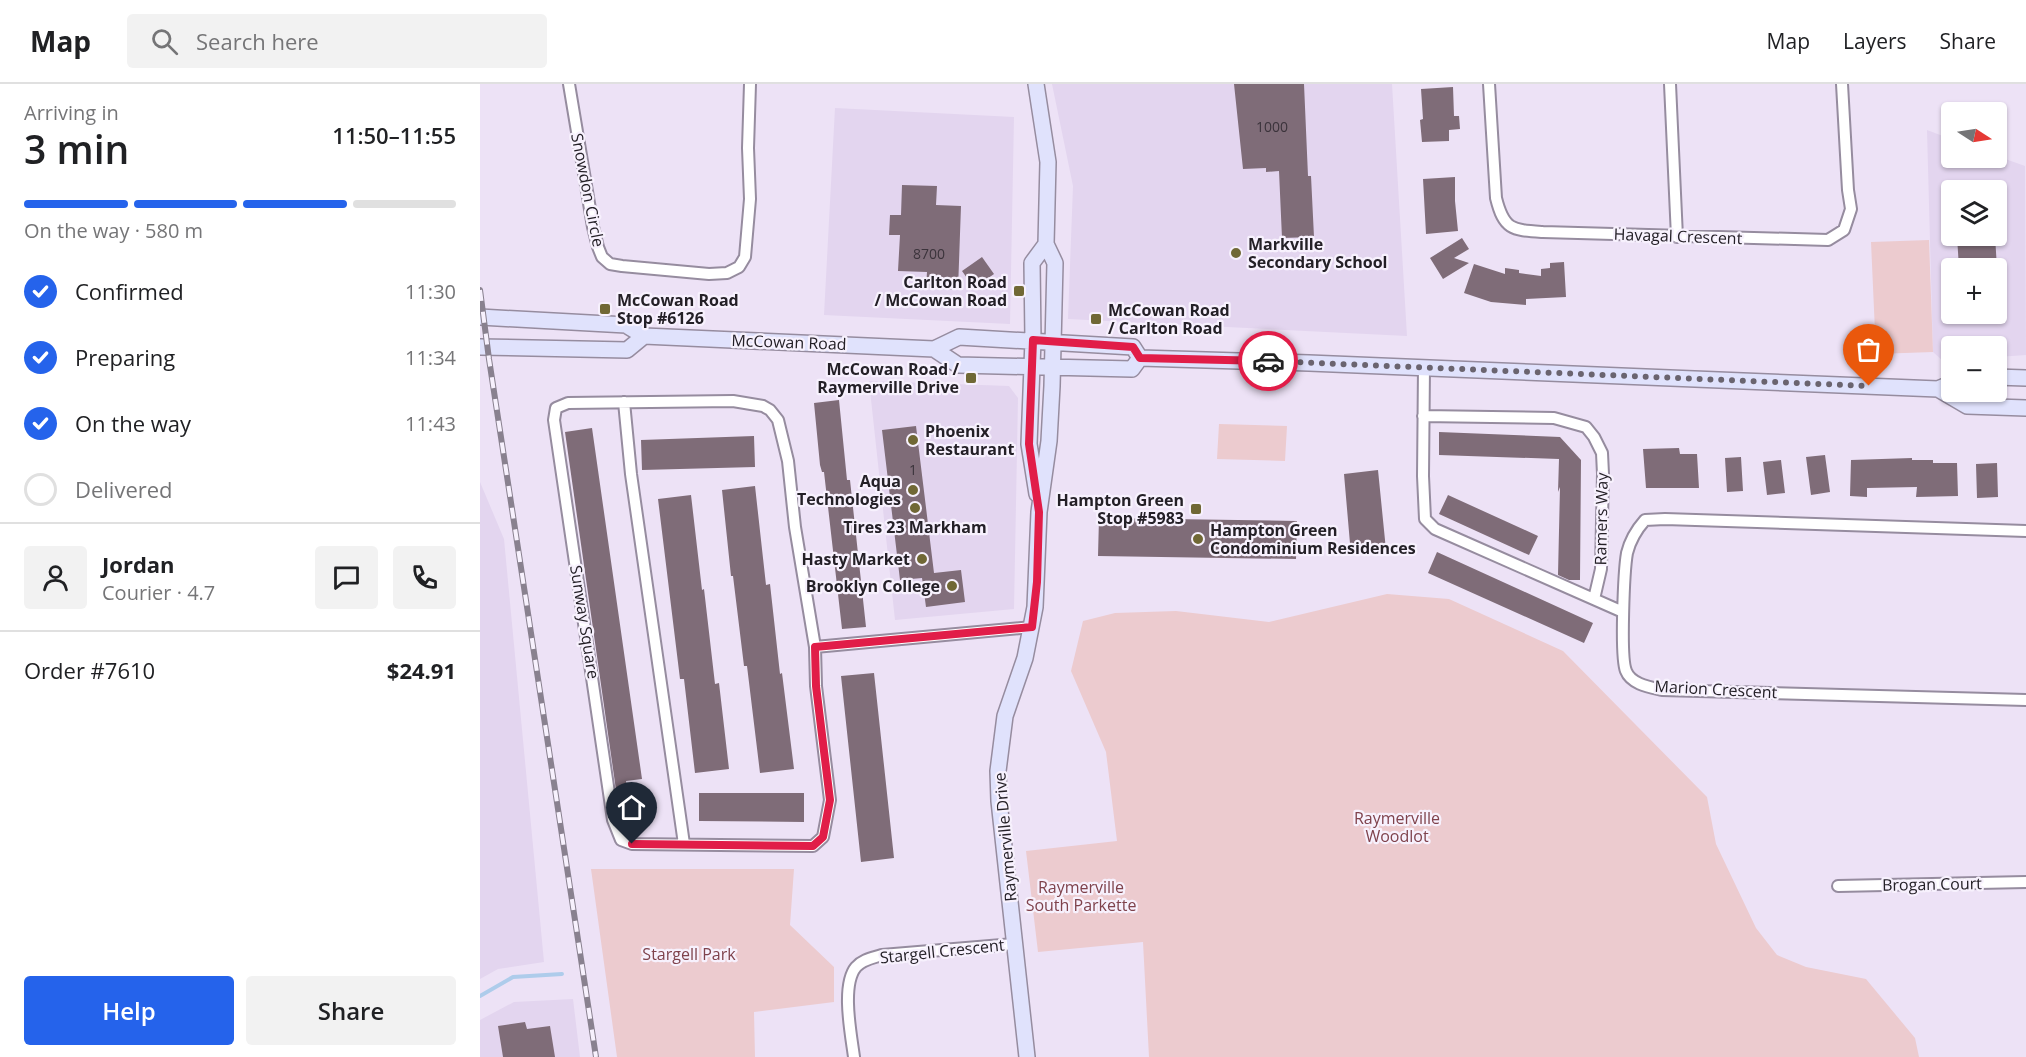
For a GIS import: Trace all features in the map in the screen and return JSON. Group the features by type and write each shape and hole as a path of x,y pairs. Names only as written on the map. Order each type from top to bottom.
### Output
{"main road":[{"path":"1036,84 1048,162 1046,243"},
{"name":"Raymerville Drive","path":"1039,512 1029,444 1033,340 1032,263 1046,243"},
{"name":"Raymerville Drive","path":"1027,1057 999,801 998,771 1005,716 1025,658 1032,627 1037,582 1039,512 1049,441 1054,343 1055,263 1046,243"},
{"name":"McCowan Road","path":"480,317 626,325 644,336 934,349 959,337 1033,340 1133,347 1140,358"},
{"path":"480,347 627,350 644,336"},
{"name":"McCowan Road","path":"934,349 958,365 1132,369 1140,358"},
{"name":"McCowan Road","path":"1140,358 1941,386"},
{"path":"2007,377 2026,378"},
{"name":"McCowan Road","path":"1963,402 1967,406 2026,408"}],"street":[{"name":"Snowdon Circle","path":"569,84 593,227 602,258 610,264 622,266 709,274 727,273 739,267 745,257 750,200 748,148 750,84"},
{"name":"Havagal Crescent","path":"1488,84 1496,198 1500,216 1506,225 1519,230 1677,237 1828,240 1844,230 1851,209 1842,84"},
{"path":"1670,84 1677,237"},
{"path":"1424,367 1425,519 1435,529 1623,612"},
{"path":"624,402 633,486 684,844"},
{"name":"Sunway Square","path":"624,402 733,402 763,406 770,410 778,420 788,461 795,527 815,647 816,686 830,800 823,837 813,846 632,844 621,840 613,820 554,420 556,408 568,403 624,402"},
{"name":"Ramers Way","path":"1423,416 1554,418 1586,427 1602,453 1603,474 1601,568 1594,599"},
{"name":"Marion Crescent","path":"2026,531 1645,520 1636,530 1627,552 1623,612 1623,654 1626,671 1635,681 1662,690 2026,700"},
{"path":"815,647 1032,627"},
{"name":"Brogan Court","path":"1838,886 2026,882"},
{"name":"Stargell Crescent","path":"854,1057 848,1000 855,967 865,960 882,955 1014,944"}],"shaded area":[{"name":"Markville Secondary School","path":"1052,84 1392,84 1407,336 1068,319 1073,186"},
{"path":"835,108 1014,117 1010,324 824,315"},
{"path":"1927,130 1941,135 1941,168 2007,168 2007,160 2025,166 2026,355 2007,356 2007,336 1941,336 1941,359 1933,352"},
{"path":"869,381 1009,386 1018,398 1014,609 895,620"},
{"path":"480,482 504,539 544,962 498,969 480,979"},
{"path":"573,999 580,1057 480,1057 480,1020 514,1002"}],"green space":[{"path":"1929,240 1933,352 1876,354 1871,242"},
{"path":"1219,424 1287,426 1285,461 1217,459"},
{"name":"Raymerville Woodlot","path":"1387,594 1449,599 1563,651 1707,797 1716,844 1756,928 1777,955 1806,967 1866,979 1915,1038 1919,1057 1149,1057 1143,942 1038,952 1026,851 1117,841 1106,752 1071,671 1083,621 1115,613 1176,611 1269,622"},
{"name":"Stargell Park","path":"591,869 794,869 790,925 834,967 834,1002 754,1012 755,1057 617,1057"}],"building":[{"path":"1234,84 1304,84 1308,176 1311,176 1314,237 1282,238 1279,171 1266,172 1266,168 1243,169"},
{"path":"1453,87 1454,116 1459,116 1460,129 1449,130 1449,141 1422,142 1421,89"},
{"path":"1455,177 1458,231 1426,234 1423,179"},
{"path":"902,185 937,186 936,205 961,206 958,290 926,288 927,272 898,271 900,235 889,235 890,215 901,215"},
{"path":"1462,238 1469,249 1454,258 1469,263 1443,279 1430,258"},
{"path":"1958,246 1996,246 1996,258 1958,258"},
{"path":"982,257 994,274 974,288 962,271"},
{"path":"1564,262 1566,297 1526,299 1526,305 1491,302 1464,293 1474,264 1505,274 1505,268 1519,270 1519,273 1541,276 1541,269 1550,268 1550,263"},
{"path":"839,400 866,627 842,629 814,403"},
{"path":"916,426 934,573 961,570 965,602 926,607 922,578 900,580 882,430"},
{"path":"592,428 642,779 626,781 627,793 644,793 648,823 623,826 620,818 565,432"},
{"path":"1439,432 1560,437 1581,460 1580,580 1569,580 1558,575 1559,459 1439,455"},
{"path":"754,436 755,467 642,470 641,440"},
{"path":"1679,448 1680,454 1697,454 1699,488 1646,488 1643,449"},
{"path":"1825,455 1830,492 1811,495 1806,457"},
{"path":"1741,457 1743,491 1727,492 1725,458"},
{"path":"1912,458 1912,460 1933,460 1933,463 1957,463 1958,496 1916,497 1917,487 1867,488 1867,497 1850,496 1851,460"},
{"path":"1781,460 1785,493 1767,495 1763,462"},
{"path":"1997,463 1998,497 1977,498 1976,464"},
{"path":"1378,470 1386,550 1351,555 1344,474"},
{"path":"755,486 766,585 770,584 794,769 760,773 747,666 744,666 733,576 731,576 722,490"},
{"path":"691,495 715,684 719,683 729,769 695,773 684,679 680,679 658,499"},
{"path":"1448,495 1538,536 1529,555 1439,514"},
{"name":"Hampton Green Condominium Residences","path":"1099,518 1297,521 1296,559 1098,556"},
{"path":"1437,552 1593,623 1584,643 1428,573"},
{"path":"874,673 894,858 861,862 841,676"},
{"path":"699,793 804,793 804,822 699,821"},
{"path":"525,1022 527,1029 550,1026 555,1057 503,1057 498,1026"}],"waterway":[{"path":"480,996 513,977 562,974"}],"railway":[{"path":"480,290 596,1057"}],"way so far":[{"path":"1268,361 1869,386"}],"place":[{"name":"Markville Secondary School","path":"1236,253"},
{"name":"Carlton Road / McCowan Road","path":"1019,291"},
{"name":"McCowan Road Stop #6126","path":"605,309"},
{"name":"McCowan Road / Carlton Road","path":"1096,319"},
{"name":"McCowan Road / Raymerville Drive","path":"971,378"},
{"name":"Phoenix Restaurant","path":"913,440"},
{"name":"Aqua Technologies","path":"913,490"},
{"name":"Tires 23 Markham","path":"915,508"},
{"name":"Hampton Green Stop #5983","path":"1196,509"},
{"name":"Hampton Green Condominium Residences","path":"1198,539"},
{"name":"Hasty Market","path":"922,559"},
{"name":"Brooklyn College","path":"952,586"}],"route":[{"path":"632,844 813,846 823,837 830,800 816,686 815,647 1032,627 1037,582 1039,512 1029,444 1033,340 1133,347 1140,358 1268,361"}],"park label":[{"name":"Raymerville South Parkette","path":"1081,896"}]}
